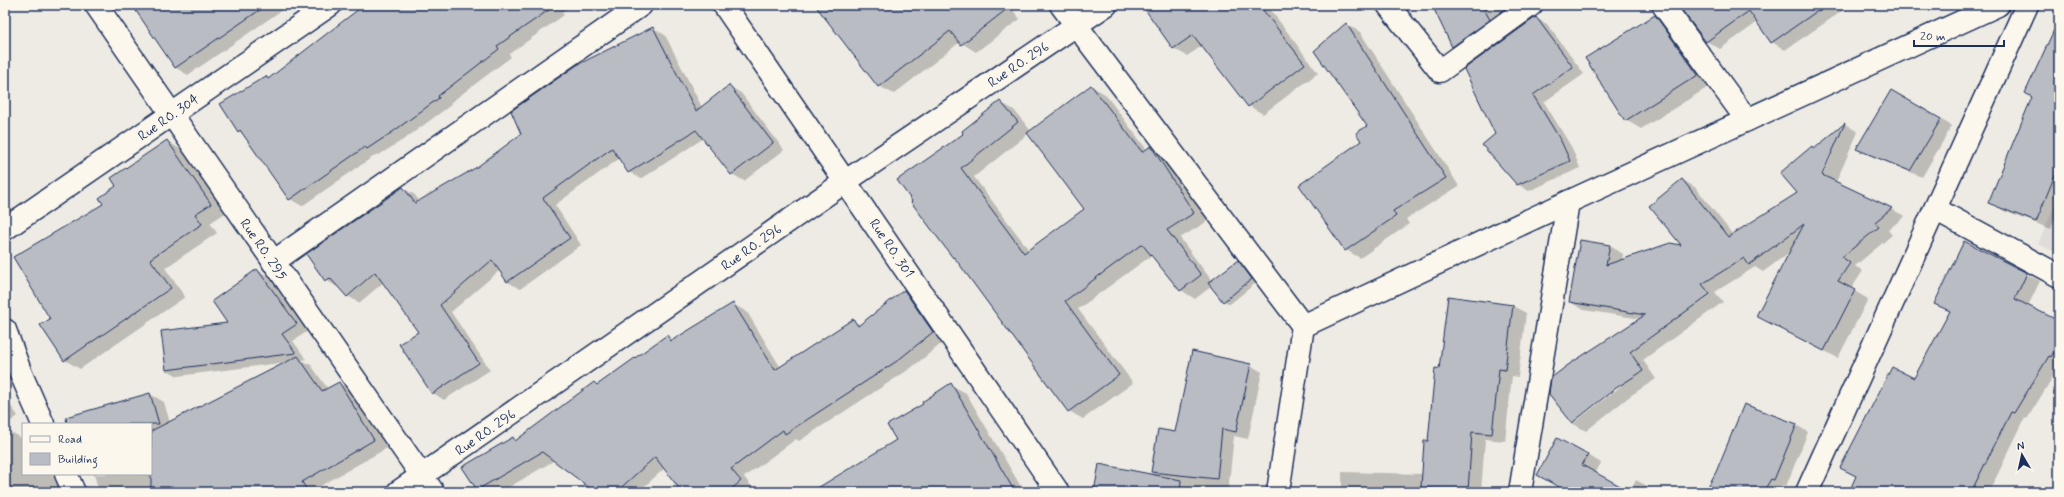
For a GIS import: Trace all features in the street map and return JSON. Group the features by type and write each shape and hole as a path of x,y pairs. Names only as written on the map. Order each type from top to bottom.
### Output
{"street":[{"name":"Rue RO. 295","path":"96,5 427,484"},
{"name":"Rue RO. 304","path":"5,229 330,5"},
{"path":"273,262 641,5"},
{"name":"Rue RO. 301","path":"724,5 1058,492"},
{"path":"1061,5 1075,26 1302,326 1278,492"},
{"name":"Rue RO. 296","path":"398,492 427,484 846,181 1106,5"},
{"path":"1388,5 1440,71 1531,5"},
{"path":"1663,5 1747,120"},
{"path":"1302,326 1998,5"},
{"path":"1807,492 2027,5"},
{"path":"1520,492 1568,202"},
{"path":"1935,209 2059,276"},
{"path":"5,330 20,374 43,423"},
{"path":"66,475 74,492"}],"shaded area":[{"path":"2059,195 2059,254 2038,244"}],"building":[{"path":"132,5 267,5 175,68"},
{"path":"364,5 556,5 497,46 499,49 438,96 439,98 394,131 367,149 365,147 289,200 240,130 238,132 220,104 266,76 268,79"},
{"path":"815,5 1012,5 961,45 950,31 878,87"},
{"path":"1142,5 1259,5 1305,64 1248,107 1193,35 1173,49"},
{"path":"1432,5 1482,5 1490,20 1452,47"},
{"path":"1678,5 1826,5 1771,43 1749,11 1706,42"},
{"path":"1655,15 1698,75 1625,121 1585,58"},
{"path":"1536,17 1573,67 1533,95 1561,141 1570,161 1517,185 1482,145 1495,134 1464,69"},
{"path":"2059,19 2059,165 2036,222 1988,203 2032,97 2025,93"},
{"path":"1346,23 1446,178 1393,211 1396,216 1345,251 1299,185 1361,141 1356,133 1367,126 1314,51"},
{"path":"653,27 696,111 729,85 773,143 731,175 696,130 628,173 612,148 543,198 570,238 507,282 492,260 440,305 479,363 432,394 399,344 418,332 375,272 347,297 330,278 325,281 306,254 403,187 415,203 477,167 521,134 511,111 577,65"},
{"path":"1091,85 1142,152 1151,146 1194,213 1167,230 1201,275 1180,291 1142,244 1065,301 1119,375 1068,412 954,257 953,258 911,202 912,201 897,180 963,134 962,131 1000,101 1018,122 961,168 1024,253 1084,209 1027,133"},
{"path":"1891,90 1941,119 1910,171 1856,149"},
{"path":"1845,123 1822,175 1892,208 1875,222 1879,227 1842,257 1850,263 1838,281 1855,290 1824,351 1756,316 1804,224 1749,265 1744,258 1702,284 1710,294 1630,352 1643,371 1616,388 1572,423 1549,394 1551,378 1568,365 1645,315 1569,302 1580,240 1610,245 1606,265 1670,243 1681,245 1649,206 1682,179 1728,237 1797,193 1780,173 1812,146 1814,149"},
{"path":"167,140 211,204 195,214 202,224 150,259 171,288 64,361 40,325 50,319 13,257 103,204 99,198 116,186 111,178"},
{"path":"1964,241 2027,273 2015,299 2059,321 2059,342 2051,357 2049,356 2014,413 2011,412 1971,492 1849,492 1856,476 1840,468 1892,367 1914,378 1950,311 1934,304"},
{"path":"1238,260 1252,279 1223,302 1208,283"},
{"path":"257,269 297,324 282,334 296,353 166,370 161,331 227,323 212,301"},
{"path":"904,290 933,332 897,361 785,434 783,430 731,469 741,481 728,492 682,492 655,457 616,492 595,492 542,452 477,490 462,467 513,437 515,441 594,382 597,385 667,335 671,341 733,303 775,370 853,319 858,326"},
{"path":"1448,296 1513,305 1505,370 1499,369 1492,434 1472,432 1468,491 1421,488 1424,441 1428,441 1435,368 1439,369"},
{"path":"1192,351 1251,364 1236,432 1222,429 1217,479 1151,472 1158,429 1175,432"},
{"path":"298,356 322,391 339,382 374,440 302,482 308,492 151,492 152,430"},
{"path":"951,383 1015,492 811,492 896,440 887,425 923,404 922,402"},
{"path":"150,393 159,424 67,423 66,417"},
{"path":"1744,404 1797,424 1774,480 1771,479 1763,492 1705,492 1716,472"},
{"path":"1557,438 1588,455 1582,465 1631,492 1568,492 1537,475"},
{"path":"1099,464 1181,480 1180,492 1094,492"}]}
